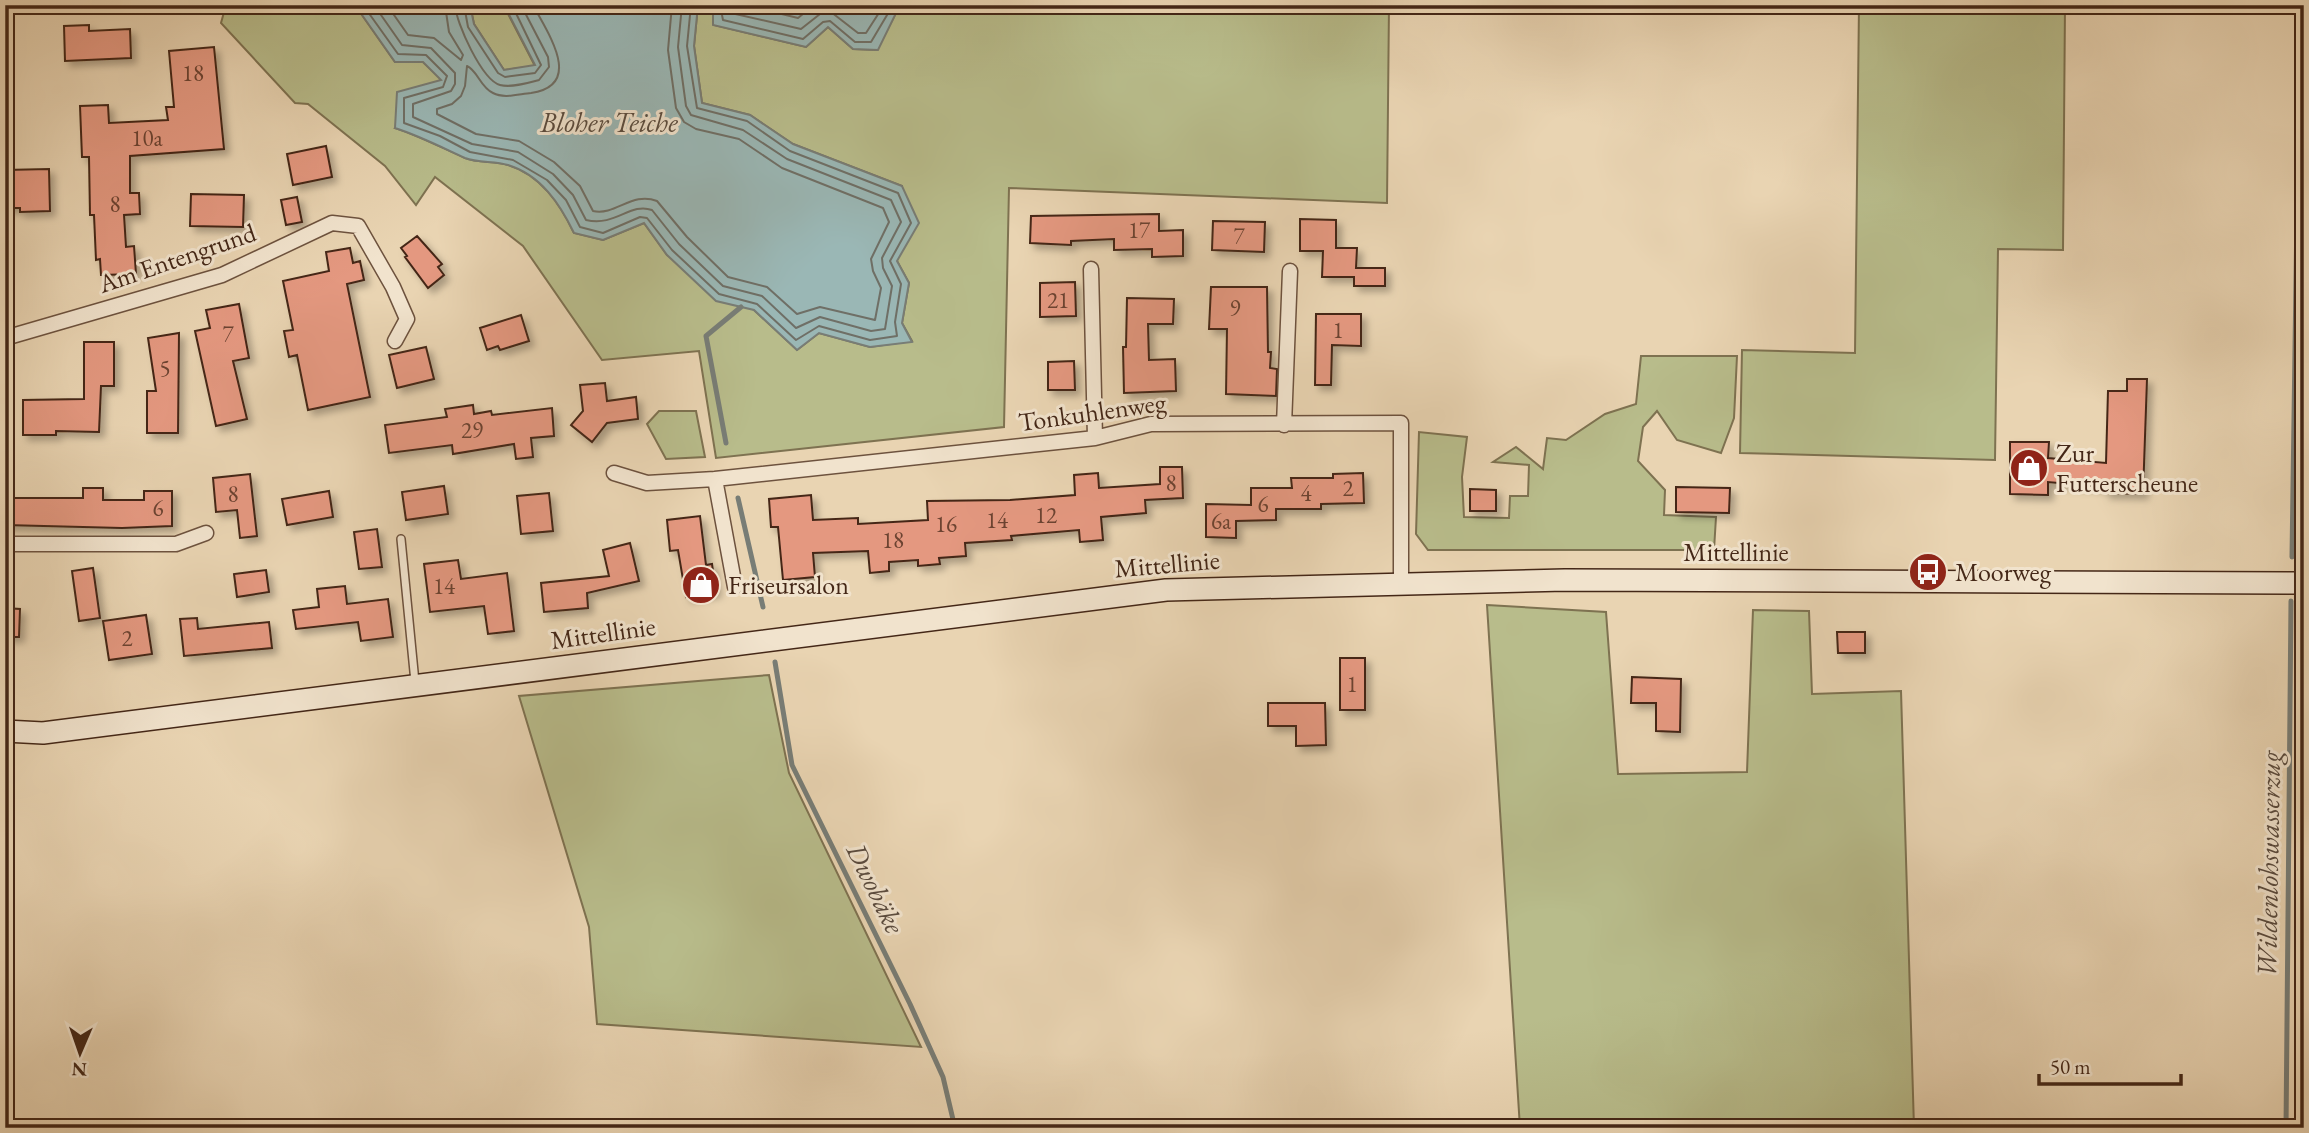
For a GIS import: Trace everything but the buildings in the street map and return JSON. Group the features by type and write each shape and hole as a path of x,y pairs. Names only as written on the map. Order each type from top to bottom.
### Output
{"street":[{"name":"Am Entengrund","path":"5,338 222,275 332,223 358,226 393,287 407,319 396,341"},
{"path":"1091,269 1095,438"},
{"path":"1284,425 1290,271"},
{"name":"Tonkuhlenweg","path":"614,473 646,483 715,480 1095,438 1152,424 1401,423 1401,584"},
{"path":"715,480 735,587"},
{"path":"5,544 176,544 206,533"},
{"name":"Mittellinie","path":"5,744 43,733 1166,590 1660,580 2304,583"},
{"name":"Mittellinie","path":"5,731 43,733"}],"lane":[{"path":"401,539 416,686"}],"green space":[{"path":"226,5 355,5 395,62 423,62 442,80 395,128 465,158 508,165 520,170 540,183 556,201 574,233 603,240 644,223 667,255 754,310 797,350 819,333 870,347 912,341 902,323 909,283 897,261 902,186 793,144 750,115 702,103 694,46 698,5 713,5 714,25 806,47 828,27 853,49 877,50 900,5 1389,5 1387,203 1009,188 1004,427 716,458 699,351 602,360 523,246 435,177 416,205 385,166 308,104 295,103 221,23"},
{"path":"470,5 514,5 505,8 535,66 504,70 474,24"},
{"path":"1859,5 2065,5 2063,250 1998,249 1995,460 1740,453 1742,350 1855,353"},
{"path":"1641,356 1737,356 1734,418 1721,453 1677,440 1657,411 1643,427 1638,461 1665,490 1664,515 1716,517 1714,550 1428,550 1416,534 1419,432 1467,437 1462,477 1464,517 1509,518 1510,496 1528,496 1529,465 1493,462 1516,447 1543,469 1547,438 1566,440 1605,414 1636,404"},
{"path":"659,411 696,411 705,457 666,459 647,424"},
{"path":"1487,605 1606,612 1618,774 1747,772 1753,610 1809,611 1812,694 1901,691 1914,1128 1520,1128"},
{"path":"769,675 789,773 921,1047 597,1024 589,927 519,696"}],"water":[{"name":"Bloher Teiche","path":"355,5 470,5 474,24 504,70 535,65 505,7 698,5 694,46 702,103 750,115 793,144 902,186 919,223 897,261 909,283 902,323 912,342 870,347 819,333 797,350 754,310 716,301 667,255 644,223 603,240 574,233 556,201 540,183 520,170 508,165 465,158 395,128 397,92 441,80 423,62 395,62"},
{"path":"713,5 900,5 878,50 853,49 828,27 806,47 713,25"}],"waterway":[{"path":"2292,557 2300,5"},
{"name":"Dwobäke","path":"726,443 706,336 741,307"},
{"name":"Dwobäke","path":"738,498 763,607"},
{"name":"Wildenlohswasserzug","path":"2286,1128 2291,601"},
{"name":"Dwobäke","path":"775,662 792,765 943,1077 955,1128"}],"place":[{"name":"Zur Futterscheune","path":"2029,468"},
{"name":"Moorweg","path":"1928,572"},
{"name":"Friseursalon","path":"701,585"}]}
